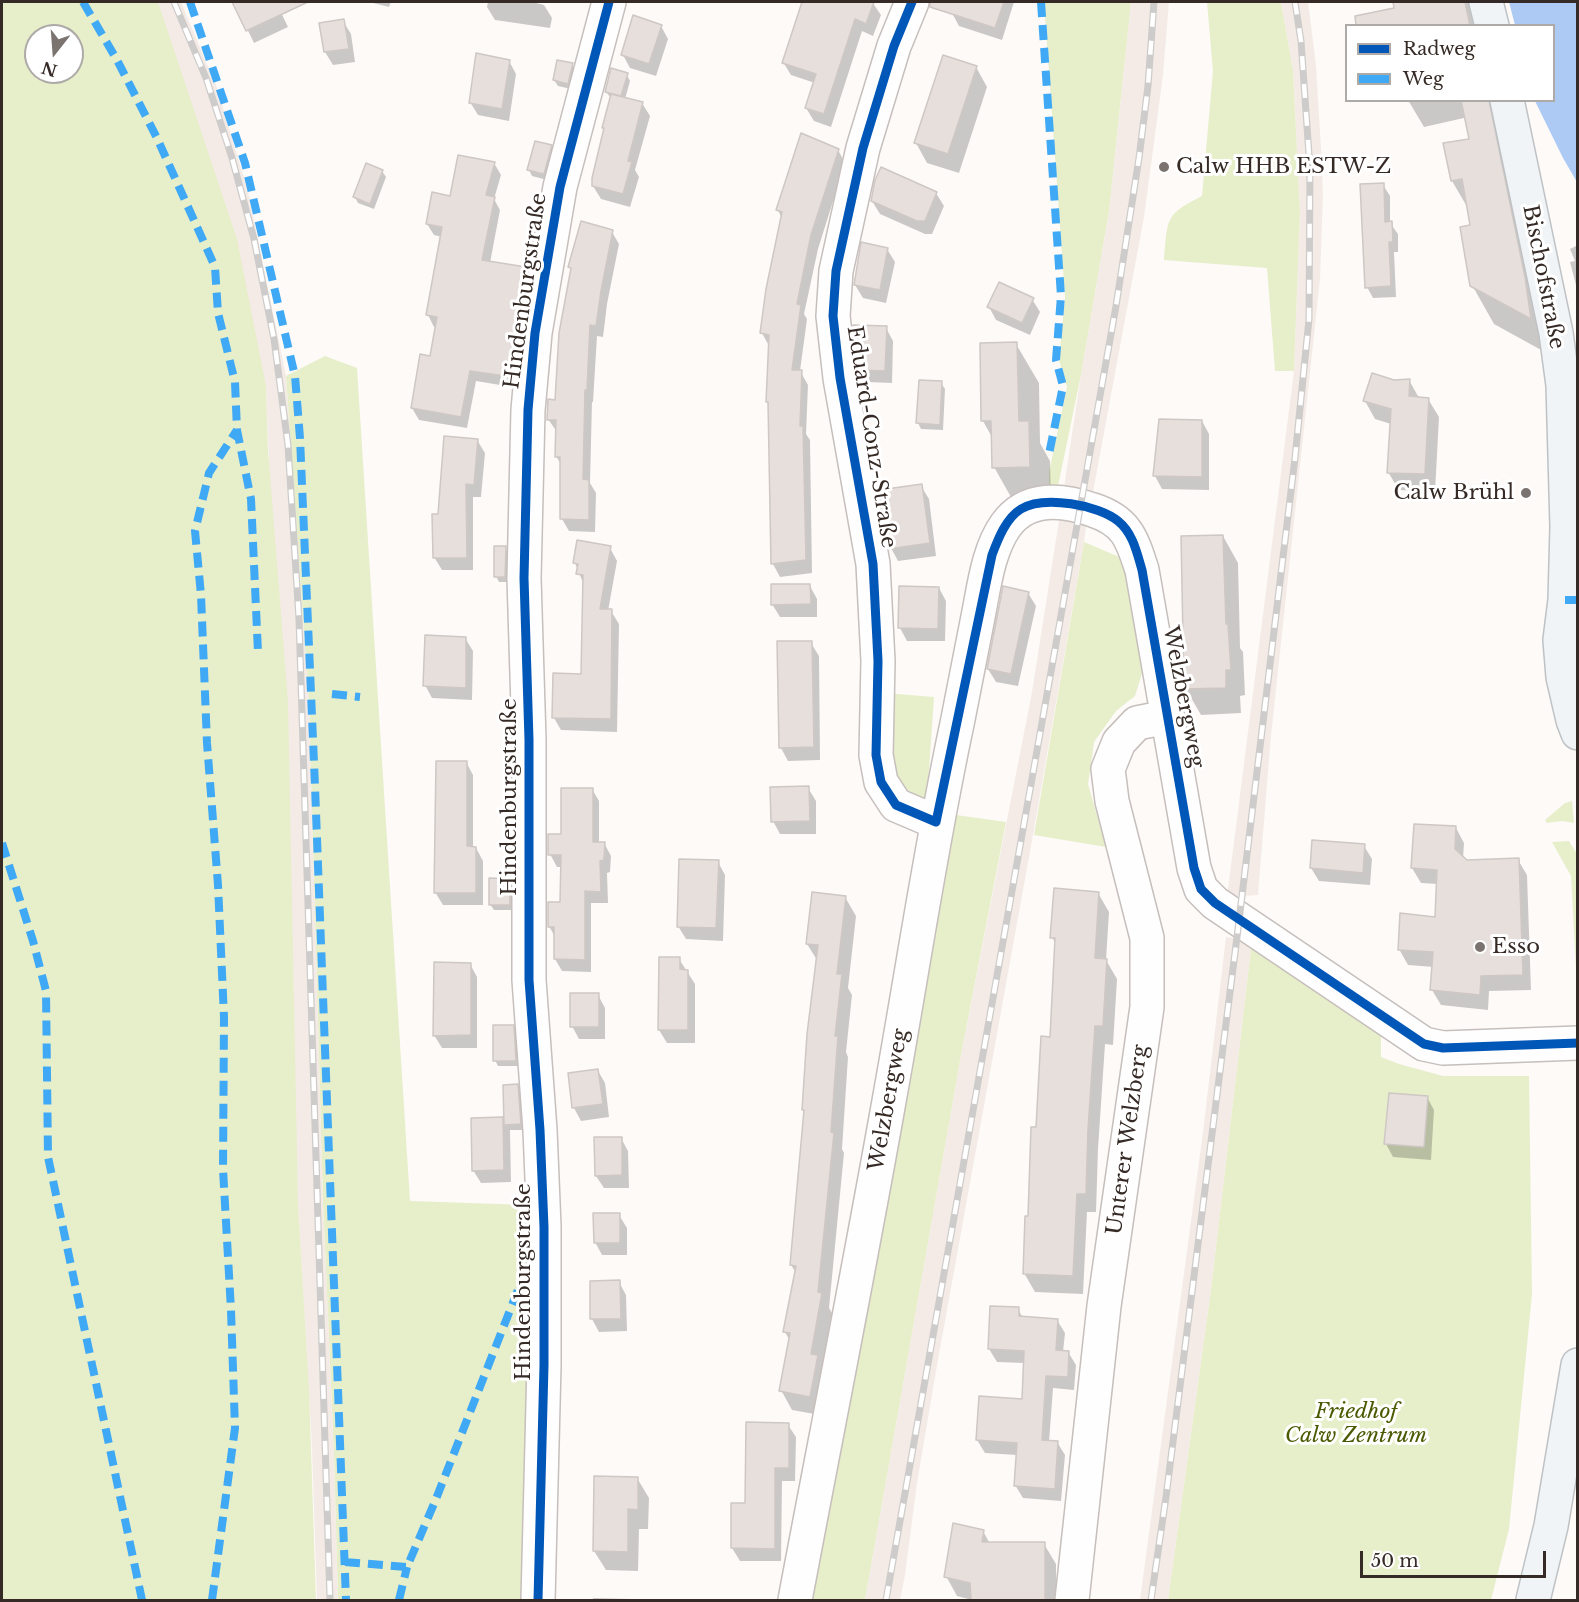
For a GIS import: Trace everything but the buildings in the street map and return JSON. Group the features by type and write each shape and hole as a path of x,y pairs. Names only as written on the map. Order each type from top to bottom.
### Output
{"main road":[{"path":"1486,2 1492,24"},
{"name":"Bischofstraße","path":"1507,102 1556,333 1563,385 1567,527 1573,609 1560,640 1562,668 1570,710 1578,733"},
{"path":"1533,1600 1551,1526 1578,1365"}],"street":[{"name":"Hindenburgstraße","path":"538,1600 544,1365 543,1227 540,1130 529,980 529,740 524,578 528,410 535,333 560,187 609,2"},
{"name":"Eduard-Conz-Straße","path":"912,2 894,46 863,148 836,271 833,315 840,378 873,564 878,661 876,755 881,782 896,805 936,822"},
{"name":"Welzbergweg","path":"795,1600 889,1102 936,822 992,555 1004,528 1022,508 1046,502 1062,502 1090,508 1119,522 1134,545 1142,570 1194,868 1201,889 1215,903 1424,1044 1443,1048 1578,1044"},
{"name":"Unterer Welzberg","path":"1072,1600 1104,1306 1147,1007 1147,938 1112,801 1108,769 1119,742 1137,723 1167,717"}],"shaded area":[{"path":"158,2 181,2 217,88 248,191 286,376 309,703 323,1201 338,1600 317,1600 312,1448 298,1203 266,386"},
{"path":"1131,2 1169,2 1163,75 1144,217 1093,492 1064,487 1109,211"},
{"path":"1281,2 1308,2 1316,65 1323,194 1320,279 1271,736 1258,895 1227,897 1294,371 1300,213 1293,70"},
{"path":"1060,514 1087,519 1084,542 936,1371 917,1483 905,1575 900,1600 865,1600 961,1055 1032,692"},
{"path":"1226,937 1252,941 1211,1290 1168,1600 1140,1600 1203,1132"}],"green space":[{"path":"2,2 158,2 237,239 266,386 268,449 288,702 298,1203 309,1389 316,1600 2,1600"},
{"path":"1044,2 1131,2 1109,211 1081,375 1058,486 1049,486 1049,472 1067,387 1059,360 1065,297"},
{"path":"1207,2 1281,2 1293,70 1300,213 1294,371 1275,371 1267,268 1164,260 1170,220 1181,208 1202,196 1213,71"},
{"path":"325,356 357,368 410,1201 557,1206 550,1600 338,1600 323,1201 309,703 286,376"},
{"path":"1084,542 1124,559 1144,667 1135,696 1116,711 1094,742 1088,784 1106,847 1034,835"},
{"path":"885,693 934,697 927,799 908,798 891,777"},
{"path":"1572,801 1574,823 1562,821 1547,823 1545,820 1565,803"},
{"path":"949,814 1006,822 961,1055 865,1600 806,1600"},
{"path":"1569,841 1577,854 1577,988 1571,876 1552,842"},
{"name":"Friedhof Calw Zentrum","path":"1252,941 1381,1032 1381,1057 1443,1076 1529,1076 1532,1294 1509,1529 1491,1600 1168,1600 1211,1290"}],"water":[{"path":"1509,2 1577,2 1577,182 1535,102 1555,102 1555,24 1515,24"}],"railway":[{"path":"174,2 206,78 232,158 254,239 274,339 288,445 299,619 330,1600"},
{"path":"886,1600 1116,306 1139,158 1148,86 1154,2"},
{"path":"1151,1600 1237,937 1295,458 1309,319 1310,169 1301,41 1295,2"}],"marked path":[{"path":"83,2 117,60 157,138 215,267 218,313 235,382 237,430 251,499 258,652"},
{"path":"190,2 245,163 295,376 300,438 315,786 346,1600"},
{"path":"1041,2 1061,296 1056,360 1063,386 1049,454"},
{"path":"212,1600 235,1428 223,1169 224,1017 218,885 207,743 201,595 195,531 209,473 237,430"},
{"path":"1565,600 1578,600"},
{"path":"332,694 360,697"},
{"path":"2,843 46,991 48,1157 142,1600"},
{"path":"345,1562 407,1567 523,1277"},
{"path":"399,1600 407,1567"}],"cycle path":[{"path":"538,1600 544,1365 544,1227 540,1130 529,980 529,740 524,578 528,410 535,333 560,187 609,2"},
{"path":"912,2 894,46 863,148 836,271 833,316 840,378 873,564 878,661 876,755 881,782 896,805 936,822 992,555 1003,529 1016,513 1031,505 1057,502 1098,510 1118,521 1127,531 1134,544 1142,570 1194,868 1201,889 1215,903 1424,1044 1443,1048 1578,1043"}],"place":[{"name":"Calw HHB ESTW-Z","path":"1164,167"},
{"name":"Calw Brühl","path":"1526,493"},
{"name":"Esso","path":"1480,947"}]}
